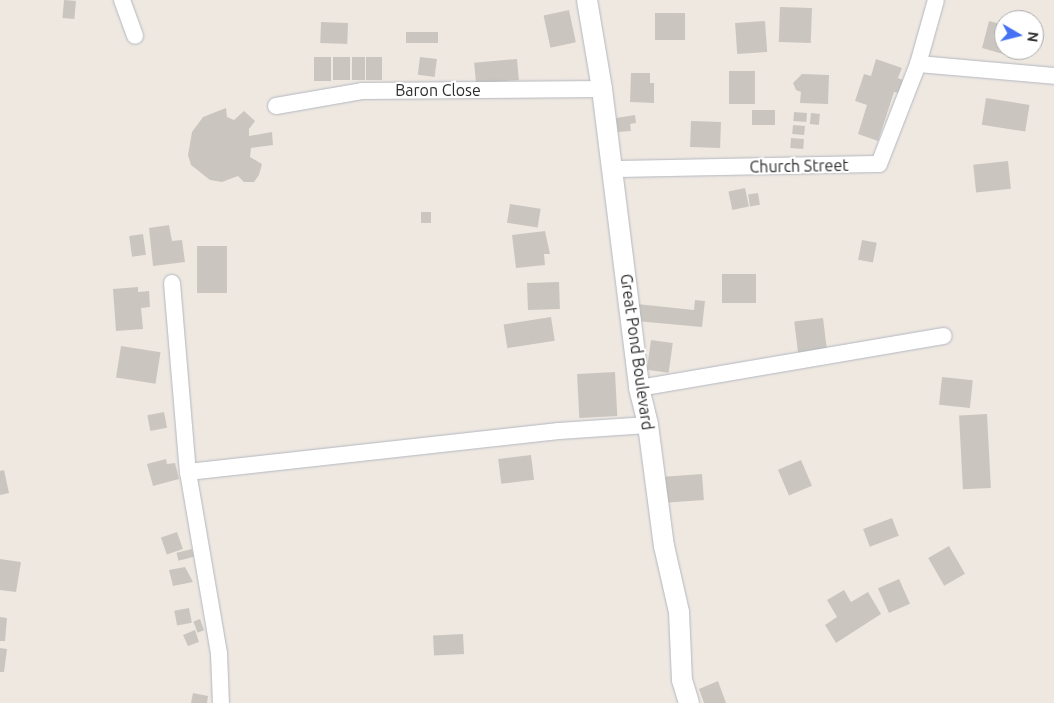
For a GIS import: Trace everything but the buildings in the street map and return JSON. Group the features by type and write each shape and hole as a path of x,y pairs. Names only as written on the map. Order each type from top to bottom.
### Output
{"street":[{"path":"122,0 135,36"},
{"name":"Great Pond Boulevard","path":"587,0 602,89 639,388 648,426 664,546 679,612 682,680 689,703"},
{"path":"936,0 918,64 1054,76"},
{"name":"Church Street","path":"612,170 878,164 918,64"},
{"name":"Baron Close","path":"276,106 362,91 602,89"},
{"path":"172,283 188,472 219,654 221,703"},
{"path":"639,388 944,336"},
{"path":"188,472 559,431 648,426"}]}
